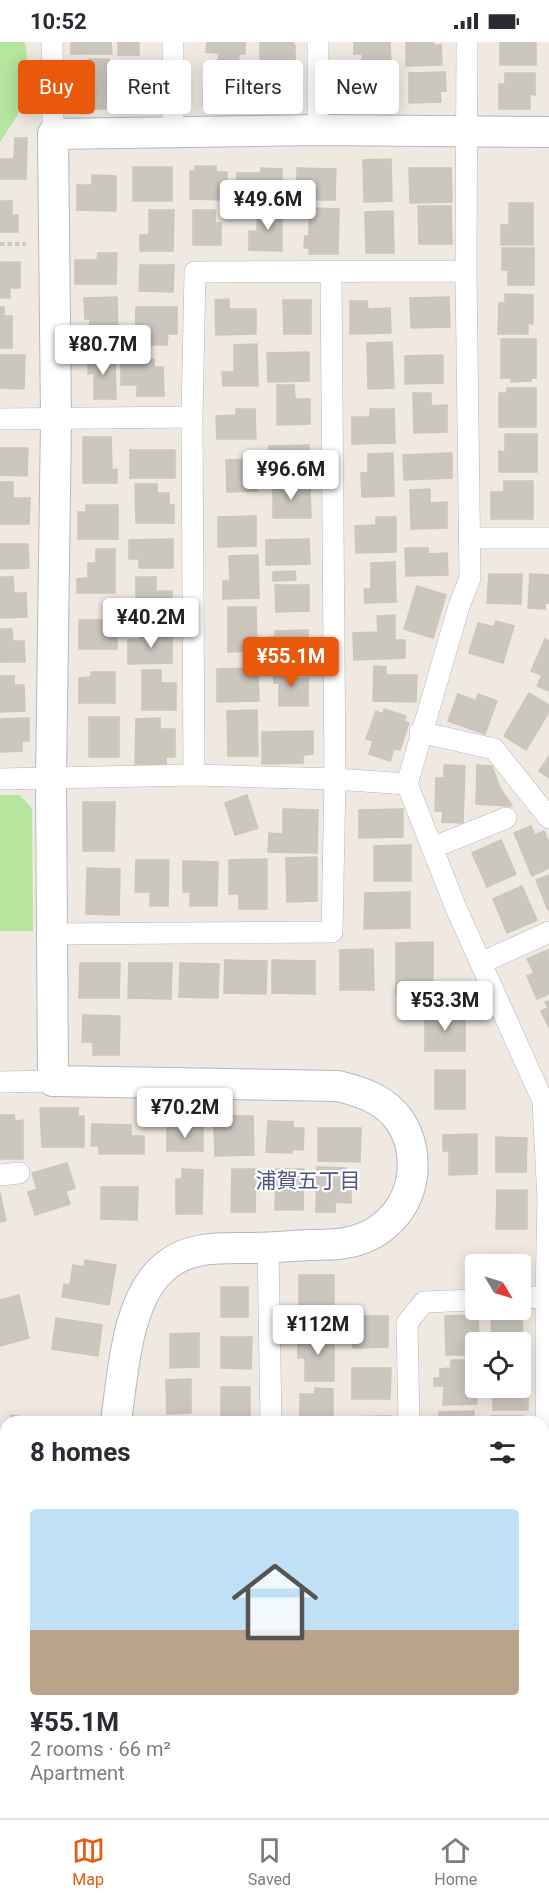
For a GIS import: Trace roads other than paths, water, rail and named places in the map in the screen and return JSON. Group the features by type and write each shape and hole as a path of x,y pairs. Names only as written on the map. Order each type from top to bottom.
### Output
{"street":[{"path":"52,42 56,419 51,779 53,1081"},
{"path":"173,42 173,132"},
{"path":"318,42 318,130"},
{"path":"467,42 466,271 470,578 459,606 420,732 407,784 481,963 543,1101 549,1200 546,1416"},
{"path":"53,134 318,130 549,132"},
{"path":"53,934 332,932 335,779 331,271"},
{"path":"194,775 192,417 195,272 466,271"},
{"path":"0,419 192,417"},
{"path":"469,538 549,538"},
{"path":"420,732 494,749 549,818"},
{"path":"0,779 194,775 335,779 407,784"},
{"path":"432,848 506,818"},
{"path":"481,963 549,932"},
{"path":"0,1082 338,1086 360,1092 389,1108 406,1132 413,1157 408,1194 389,1222 375,1233 347,1243 268,1248 207,1248 178,1258 167,1265 143,1292 136,1310 117,1416"},
{"path":"268,1248 272,1416"},
{"path":"531,1298 546,1297"},
{"path":"409,1416 406,1323 424,1302 465,1300"}],"district":[{"name":"浦賀五丁目","path":"308,1181"}]}
